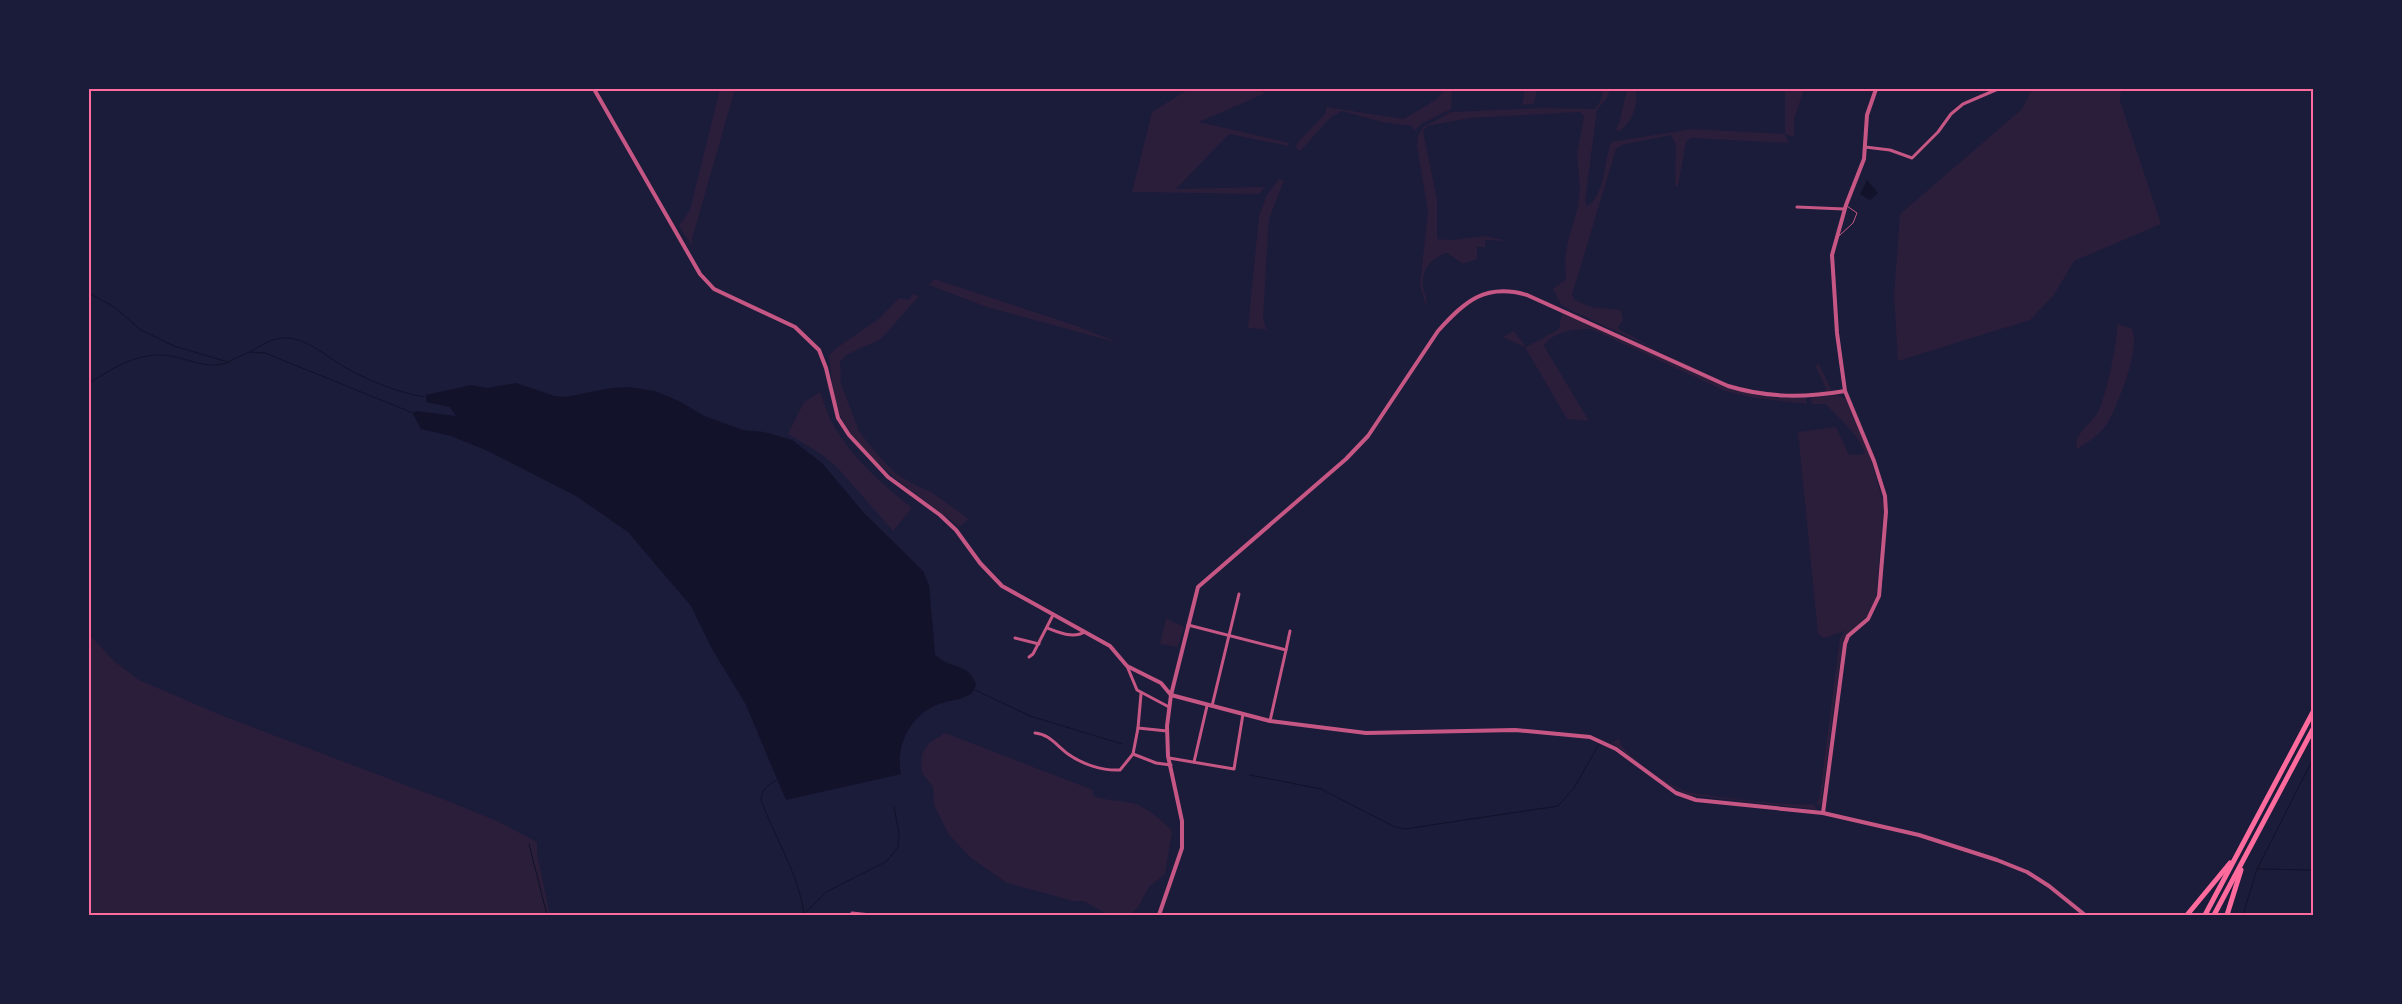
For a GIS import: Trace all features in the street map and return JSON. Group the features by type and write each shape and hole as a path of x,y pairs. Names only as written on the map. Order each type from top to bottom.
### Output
{"highway":[{"path":"2205,915 2313,712"},
{"path":"2214,915 2313,729"},
{"path":"2187,915 2238,853"},
{"path":"2227,915 2246,855"}],"street":[{"path":"594,89 700,274 714,289 795,327 819,350 826,368 838,418 849,435 888,477 940,515 956,530 980,563 1002,586 1110,646 1126,666 1137,690 1141,694 1169,707"},
{"path":"1823,813 1845,644 1848,636 1868,619 1879,596 1886,512 1885,496 1874,461 1845,391 1837,333 1832,255 1845,207 1864,159 1867,115 1876,89"},
{"path":"1865,147 1890,150 1912,158 1938,132 1951,114 1963,104 1998,89"},
{"path":"1797,207 1845,207"},
{"path":"1159,915 1177,868 1183,841 1182,821 1169,758 1167,731 1171,695 1198,587 1346,459 1368,436 1438,331 1451,316 1472,299 1488,291 1506,290 1527,295 1728,386 1754,394 1785,397 1819,396 1845,391"},
{"path":"1212,707 1240,594"},
{"path":"1028,657 1033,654 1053,615"},
{"path":"1188,625 1286,650"},
{"path":"1047,628 1070,635 1081,635 1084,632"},
{"path":"1270,721 1290,631"},
{"path":"1015,638 1038,644"},
{"path":"1126,666 1161,683 1171,695 1270,721 1366,734 1515,730 1590,737 1616,749 1676,793 1696,800 1823,813 1918,835 1997,860 2027,872 2049,886 2085,915"},
{"path":"1035,733 1046,734 1070,756 1092,766 1110,771 1120,770 1133,754 1138,728 1141,694"},
{"path":"1194,762 1207,706"},
{"path":"1169,758 1234,769 1243,714"},
{"path":"1138,728 1167,731"},
{"path":"1133,754 1156,764 1171,765"},
{"path":"852,913 871,915"}],"lane":[{"path":"1836,236 1841,236 1853,223 1858,213 1845,207"}],"shaded area":[{"path":"720,89 735,89 692,239 692,246 679,226 690,210"},
{"path":"1189,89 1255,89 1266,93 1199,122 1290,143 1288,146 1229,134 1176,189 1265,187 1259,194 1132,192 1152,112"},
{"path":"1445,89 1452,89 1451,109 1421,124 1414,131 1412,126 1382,122 1342,111 1330,118 1301,150 1297,150 1296,146 1299,141 1326,113 1326,107 1404,119 1437,99"},
{"path":"1525,89 1537,89 1534,104 1522,105"},
{"path":"1603,89 1610,89 1607,98 1597,110 1585,201 1587,206 1593,201 1601,186 1611,142 1692,129 1785,134 1789,143 1691,138 1686,142 1678,186 1675,183 1676,145 1671,135 1622,145 1616,149 1572,295 1575,300 1591,307 1621,310 1623,320 1618,327 1619,329 1666,355 1562,306 1553,289 1566,279 1565,260 1568,241 1578,207 1580,189 1577,154 1584,116 1580,112 1470,118 1427,126 1423,131 1437,200 1437,239 1451,240 1485,236 1509,241 1485,240 1485,247 1477,247 1477,259 1463,264 1447,253 1432,261 1426,270 1423,281 1426,306 1420,285 1428,212 1417,146 1418,136 1423,127 1451,112 1544,108 1595,109 1601,100"},
{"path":"1627,89 1636,89 1634,112 1625,127 1620,131 1615,130 1619,124"},
{"path":"1785,89 1804,89 1794,119 1794,137 1785,134"},
{"path":"2032,89 2121,89 2120,101 2161,224 2074,261 2054,295 2030,320 1898,361 1894,295 1900,214 2022,109"},
{"path":"1279,179 1284,180 1269,219 1263,316 1266,329 1271,330 1248,328 1259,216 1267,195"},
{"path":"1867,180 1878,193 1870,200 1860,194"},
{"path":"934,279 1074,325 1119,343 987,307 929,285"},
{"path":"913,294 919,296 881,339 846,355 840,362 841,384 859,431 876,453 895,473 931,492 969,519 959,527 894,477 862,448 840,415 834,394 829,355 880,318 899,298 909,300"},
{"path":"1562,312 1732,389 1770,398 1806,398 1807,404 1754,398 1725,391 1591,329 1585,329 1559,334 1544,346 1589,421 1567,419 1525,347 1502,337 1514,331 1526,347 1559,329"},
{"path":"2117,324 2131,328 2134,336 2134,347 2127,376 2117,404 2107,424 2094,438 2077,449 2077,439 2097,414 2104,397 2114,355"},
{"path":"1666,355 1719,380 1692,368"},
{"path":"1819,364 1832,391 1794,394 1789,394 1825,391 1826,389 1815,365"},
{"path":"1719,380 1751,390 1775,393 1758,392 1745,389"},
{"path":"516,383 555,396 566,397 611,388 629,387 655,391 681,402 704,416 743,430 764,432 792,440 822,463 864,513 923,571 929,585 935,654 940,659 969,673 976,685 972,693 965,697 939,704 920,715 907,732 903,742 900,752 901,774 786,800 745,703 712,649 691,606 628,532 576,496 488,451 451,436 421,429 413,414 416,411 456,416 450,407 426,402 426,395 471,385 487,388"},
{"path":"820,392 832,422 853,453 881,482 912,508 893,531 837,467 821,454 788,434 804,402"},
{"path":"1838,395 1846,399 1867,446 1884,505 1876,599 1868,615 1847,636 1842,646 1821,807 1816,802 1819,800 1840,638 1845,631 1824,638 1818,634 1798,432 1836,427 1849,455 1865,454 1863,447 1854,434 1826,404 1812,404 1810,398"},
{"path":"1166,618 1184,627 1178,647 1160,644"},
{"path":"89,634 115,662 139,680 223,716 453,803 497,821 537,842 537,854 550,915 89,915"},
{"path":"945,733 1093,790 1093,796 1136,804 1145,808 1161,820 1172,832 1165,874 1149,887 1138,907 1131,915 1108,915 1084,901 1073,901 1007,883 971,858 949,835 934,805 933,787 922,773 922,754 929,743"},
{"path":"1620,739 1620,743 1625,749 1640,763 1685,791 1709,796 1789,804 1813,804 1818,810 1690,795 1672,787 1611,742"}],"waterway":[{"path":"89,293 114,307 141,330 174,346 228,362 249,352 265,353 413,413"},
{"path":"250,352 276,339 286,338 302,341 366,378 394,389 424,397"},
{"path":"89,383 124,363 152,355 172,356 210,365 227,363"},
{"path":"973,689 1030,716 1122,744"},
{"path":"1250,775 1321,789 1395,827 1405,829 1558,806 1574,788 1599,744"},
{"path":"2243,915 2257,869 2313,759"},
{"path":"777,780 766,788 761,800 797,884 804,913"},
{"path":"803,915 826,892 887,861 898,847 899,833 894,807"},
{"path":"529,844 547,915"},
{"path":"2257,869 2313,870"}]}
